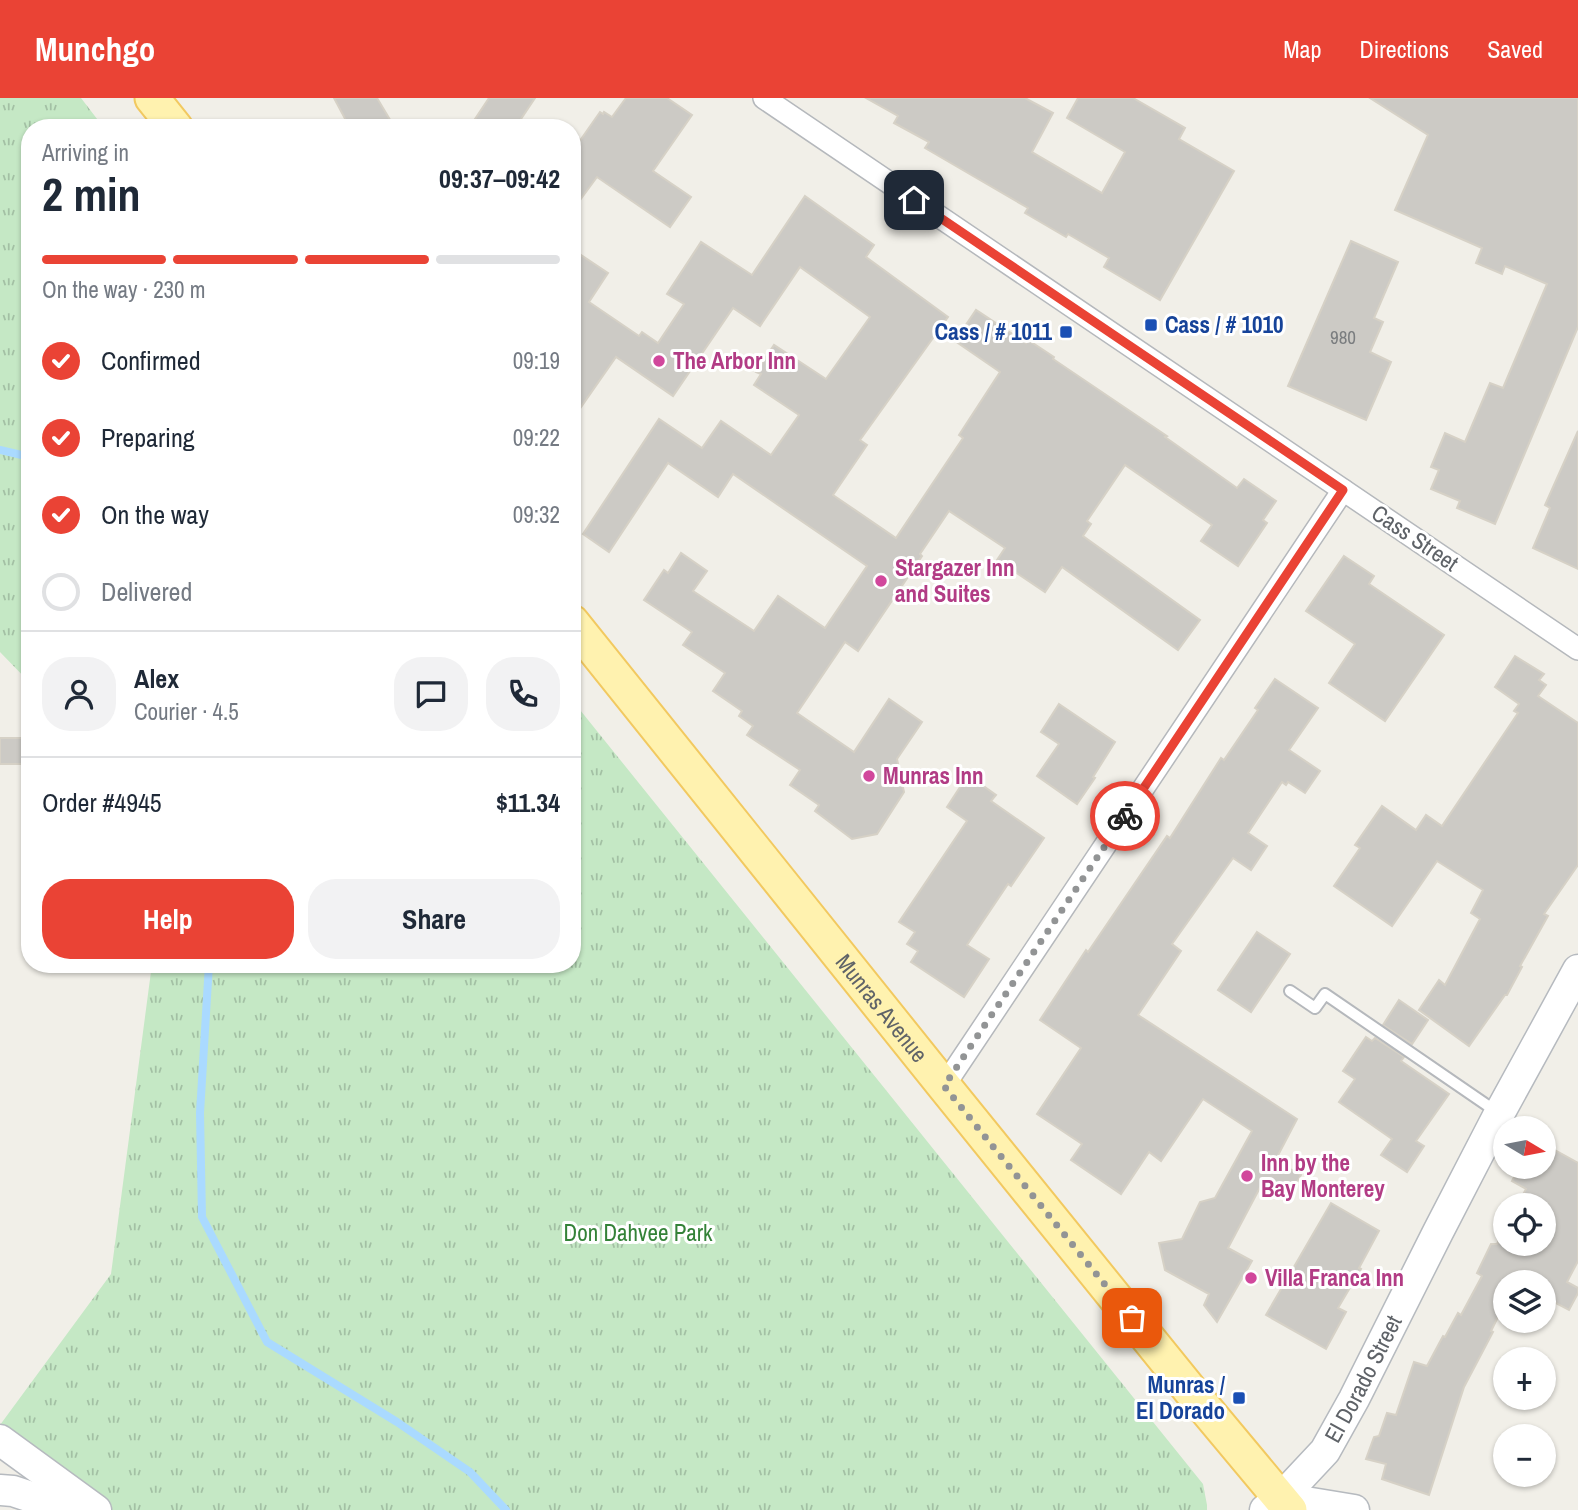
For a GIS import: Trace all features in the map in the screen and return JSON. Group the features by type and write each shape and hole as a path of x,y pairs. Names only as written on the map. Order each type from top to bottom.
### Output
{"main road":[{"path":"152,98 169,119"},
{"name":"Munras Avenue","path":"581,633 1194,1395 1278,1506"}],"street":[{"name":"Cass Street","path":"764,98 1578,649"},
{"path":"944,1086 1343,490"},
{"name":"El Dorado Street","path":"1278,1506 1325,1451 1499,1114 1578,970"},
{"path":"0,1440 96,1510"},
{"path":"0,1490 13,1491 70,1510"},
{"path":"1278,1506 1354,1510"}],"lane":[{"path":"1290,990 1315,1008 1325,994 1499,1114"}],"green space":[{"path":"0,98 81,98 97,119 21,119 21,674 0,652"},
{"name":"Don Dahvee Park","path":"581,711 1203,1484 1207,1510 96,1510 0,1440 0,1425 111,1274 151,973 581,973"}],"building":[{"path":"334,98 377,98 390,119 345,119"},
{"path":"489,98 535,98 521,119 475,119"},
{"path":"626,98 667,98 692,115 653,171 691,197 670,227 597,177 581,199 581,139 600,112 612,117"},
{"path":"866,98 1025,98 1053,113 1032,152 1102,193 1125,152 1067,118 1078,98 1133,98 1185,128 1179,139 1234,171 1160,300 1104,267 1109,258 1025,213 1028,208 925,148 929,142 894,123 898,116"},
{"path":"1370,98 1578,98 1578,327 1495,524 1457,508 1460,501 1431,489 1439,470 1431,467 1445,433 1465,442 1490,383 1503,388 1547,284 1505,266 1502,274 1476,263 1482,248 1395,210 1428,135"},
{"path":"805,196 874,245 866,257 948,317 860,440 867,445 833,495 896,538 963,438 959,435 1000,372 955,341 976,310 1026,343 1028,340 1054,357 1053,359 1167,436 1165,437 1237,488 1244,479 1276,501 1263,520 1267,523 1238,566 1201,541 1212,525 1125,465 1087,521 1091,524 1083,536 1200,620 1178,650 1062,567 1045,592 997,560 1005,548 949,511 858,651 845,642 797,713 854,752 889,699 922,722 897,759 904,792 877,834 852,839 815,811 819,805 790,785 800,770 747,735 753,726 739,716 742,711 713,691 725,673 683,645 692,632 644,600 664,570 668,573 681,553 707,571 693,591 754,631 778,596 825,628 867,566 733,474 718,497 668,463 609,552 583,534 659,419 702,448 721,421 771,455 799,415 754,385 761,374 756,372 774,345 826,379 870,317 800,267 760,326 733,308 673,396 616,357 581,407 581,255 608,273 589,302 639,336 642,332 658,343 684,304 667,294 701,242 752,275"},
{"path":"1351,241 1398,262 1374,318 1383,322 1370,352 1391,362 1366,420 1288,386"},
{"path":"1578,431 1578,569 1533,548 1550,508 1545,505"},
{"path":"1344,556 1374,576 1369,584 1444,635 1385,721 1329,683 1355,644 1306,611"},
{"path":"1515,656 1544,674 1539,680 1546,685 1538,696 1578,723 1578,865 1544,914 1548,916 1507,995 1469,1046 1419,1010 1439,980 1445,985 1480,919 1471,913 1483,890 1437,861 1392,926 1334,886 1360,848 1355,845 1382,806 1416,830 1426,815 1442,826 1518,713 1514,711 1519,704 1495,687"},
{"path":"1275,679 1318,708 1289,750 1320,771 1305,793 1288,782 1286,785 1282,782 1248,833 1267,846 1251,870 1233,858 1172,944 1181,951 1138,1015 1297,1119 1275,1161 1301,1175 1290,1195 1264,1180 1228,1248 1252,1261 1217,1322 1204,1305 1209,1294 1165,1270 1159,1243 1182,1239 1200,1202 1215,1198 1252,1131 1203,1099 1161,1161 1149,1152 1121,1194 1071,1160 1082,1144 1037,1114 1081,1048 1040,1020 1167,836 1170,838 1221,758 1224,760 1258,710 1255,708"},
{"path":"1059,704 1115,742 1077,804 1037,776 1059,744 1041,732"},
{"path":"0,738 21,738 21,764 0,764"},
{"path":"968,775 996,795 991,801 1044,838 1011,886 1008,884 967,945 989,959 964,997 911,962 918,951 907,944 915,932 899,922 967,821 947,807"},
{"path":"1257,932 1290,954 1251,1012 1218,990"},
{"path":"1399,1000 1428,1020 1412,1044 1383,1025"},
{"path":"1366,1037 1372,1041 1375,1038 1404,1057 1401,1061 1449,1094 1416,1141 1424,1146 1407,1172 1381,1155 1392,1139 1339,1102 1355,1079 1343,1071"},
{"path":"1556,1151 1578,1163 1578,1261 1567,1282 1578,1288 1578,1293 1569,1310 1556,1303 1556,1270 1493,1270 1493,1332 1464,1387 1429,1495 1382,1479 1386,1464 1366,1459 1374,1437 1379,1436 1387,1413 1396,1415 1414,1362 1427,1366 1458,1313 1461,1315 1482,1276 1477,1273 1491,1244 1493,1256 1556,1256 1556,1193 1524,1193 1526,1189 1512,1181 1556,1180"},
{"path":"1331,1203 1379,1231 1338,1308 1346,1312 1326,1349 1266,1315"}],"waterway":[{"path":"0,450 21,455"},
{"path":"208,973 200,1113 202,1217 267,1342 397,1422 470,1472 506,1510"}],"way so far":[{"path":"1125,816 944,1086 1132,1318"}],"place":[{"name":"Cass / # 1010","path":"1151,325"},
{"name":"Cass / # 1011","path":"1066,332"},
{"name":"The Arbor Inn","path":"659,361"},
{"name":"Stargazer Inn and Suites","path":"881,581"},
{"name":"Munras Inn","path":"869,776"},
{"name":"Inn by the Bay Monterey","path":"1247,1176"},
{"name":"Villa Franca Inn","path":"1251,1278"},
{"name":"Munras / El Dorado","path":"1239,1398"}],"route":[{"path":"914,200 1343,490 1125,816"}]}
